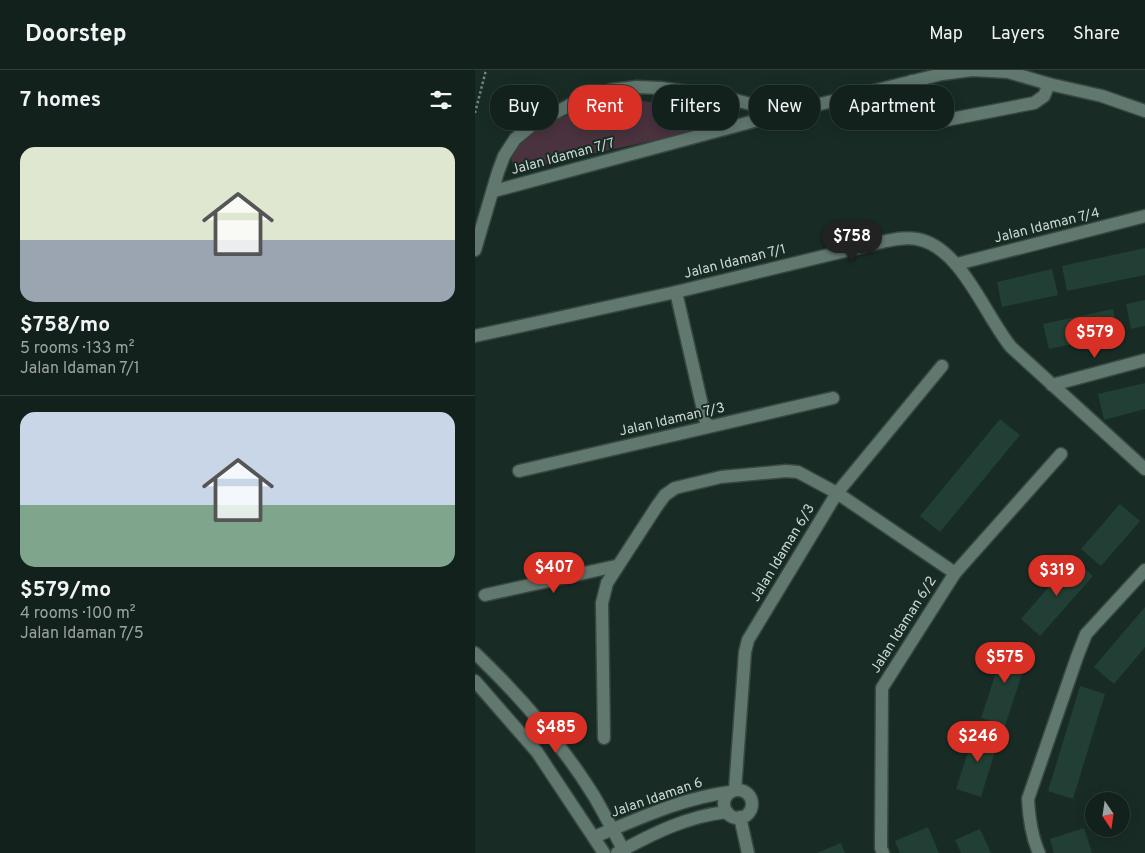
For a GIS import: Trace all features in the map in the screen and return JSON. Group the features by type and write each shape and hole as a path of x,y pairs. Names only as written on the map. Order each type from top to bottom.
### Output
{"street":[{"name":"Jalan Idaman 7/7","path":"820,103 942,74 972,70 1008,72 1102,96 1145,111"},
{"path":"912,81 928,114 941,121 1034,103 1044,96 1049,84"},
{"name":"Jalan Idaman 7/7","path":"475,250 504,156 515,139 532,125 569,105 611,90 652,88"},
{"name":"Jalan Idaman 7/7","path":"493,191 717,130"},
{"name":"Jalan Idaman 7/4","path":"957,264 1145,216"},
{"name":"Jalan Idaman 7/1","path":"475,336 676,292 886,241 906,238 917,239 935,245 957,264 1011,347 1145,469"},
{"path":"676,292 707,427"},
{"path":"1053,385 1145,360"},
{"name":"Jalan Idaman 6/3","path":"732,791 746,644 837,493 942,366"},
{"name":"Jalan Idaman 7/3","path":"519,471 833,398"},
{"name":"Jalan Idaman 6/2","path":"883,853 881,848 882,688 955,573 1061,454"},
{"path":"604,738 603,603 607,583 616,566 657,506 665,495 675,488 721,477 786,471 798,472 837,493 955,573"},
{"path":"485,595 616,566"},
{"path":"1039,853 1033,840 1028,798 1077,657 1086,634 1145,570"},
{"path":"475,653 509,686 555,740 594,796 613,830 622,852 688,819 727,812"},
{"path":"475,680 537,752 604,853"},
{"path":"732,791 743,791 750,797 751,806 747,813 740,817 731,816 727,812 723,804 727,795 732,791"},
{"name":"Jalan Idaman 6","path":"594,837 683,802 711,794 732,791"},
{"path":"740,817 748,853"}],"path":[{"path":"475,113 486,70"}],"shaded area":[{"path":"642,101 652,102 652,130 702,130 522,169 512,163 512,156 518,142 536,130 558,130 558,119 568,116 568,130 642,130"}],"building":[{"path":"1145,248 1145,275 1067,291 1062,266"},
{"path":"1052,269 1058,295 1002,307 997,282"},
{"path":"1145,300 1145,326 1131,329 1126,304"},
{"path":"1113,309 1118,334 1049,349 1043,324"},
{"path":"1145,383 1145,409 1104,420 1098,394"},
{"path":"1000,419 1020,435 940,532 920,516"},
{"path":"1120,504 1140,521 1101,566 1081,549"},
{"path":"1073,559 1093,576 1040,636 1021,619"},
{"path":"1145,607 1145,647 1114,684 1094,667"},
{"path":"1006,642 1030,650 1005,726 981,718"},
{"path":"1080,686 1105,694 1073,799 1048,791"},
{"path":"976,728 1000,735 981,797 956,789"},
{"path":"928,827 939,853 900,853 895,841"},
{"path":"1084,828 1085,838 1087,838 1092,853 1054,853 1050,839"},
{"path":"980,829 991,853 961,853 955,840"},
{"path":"841,843 845,853 817,853"}]}
